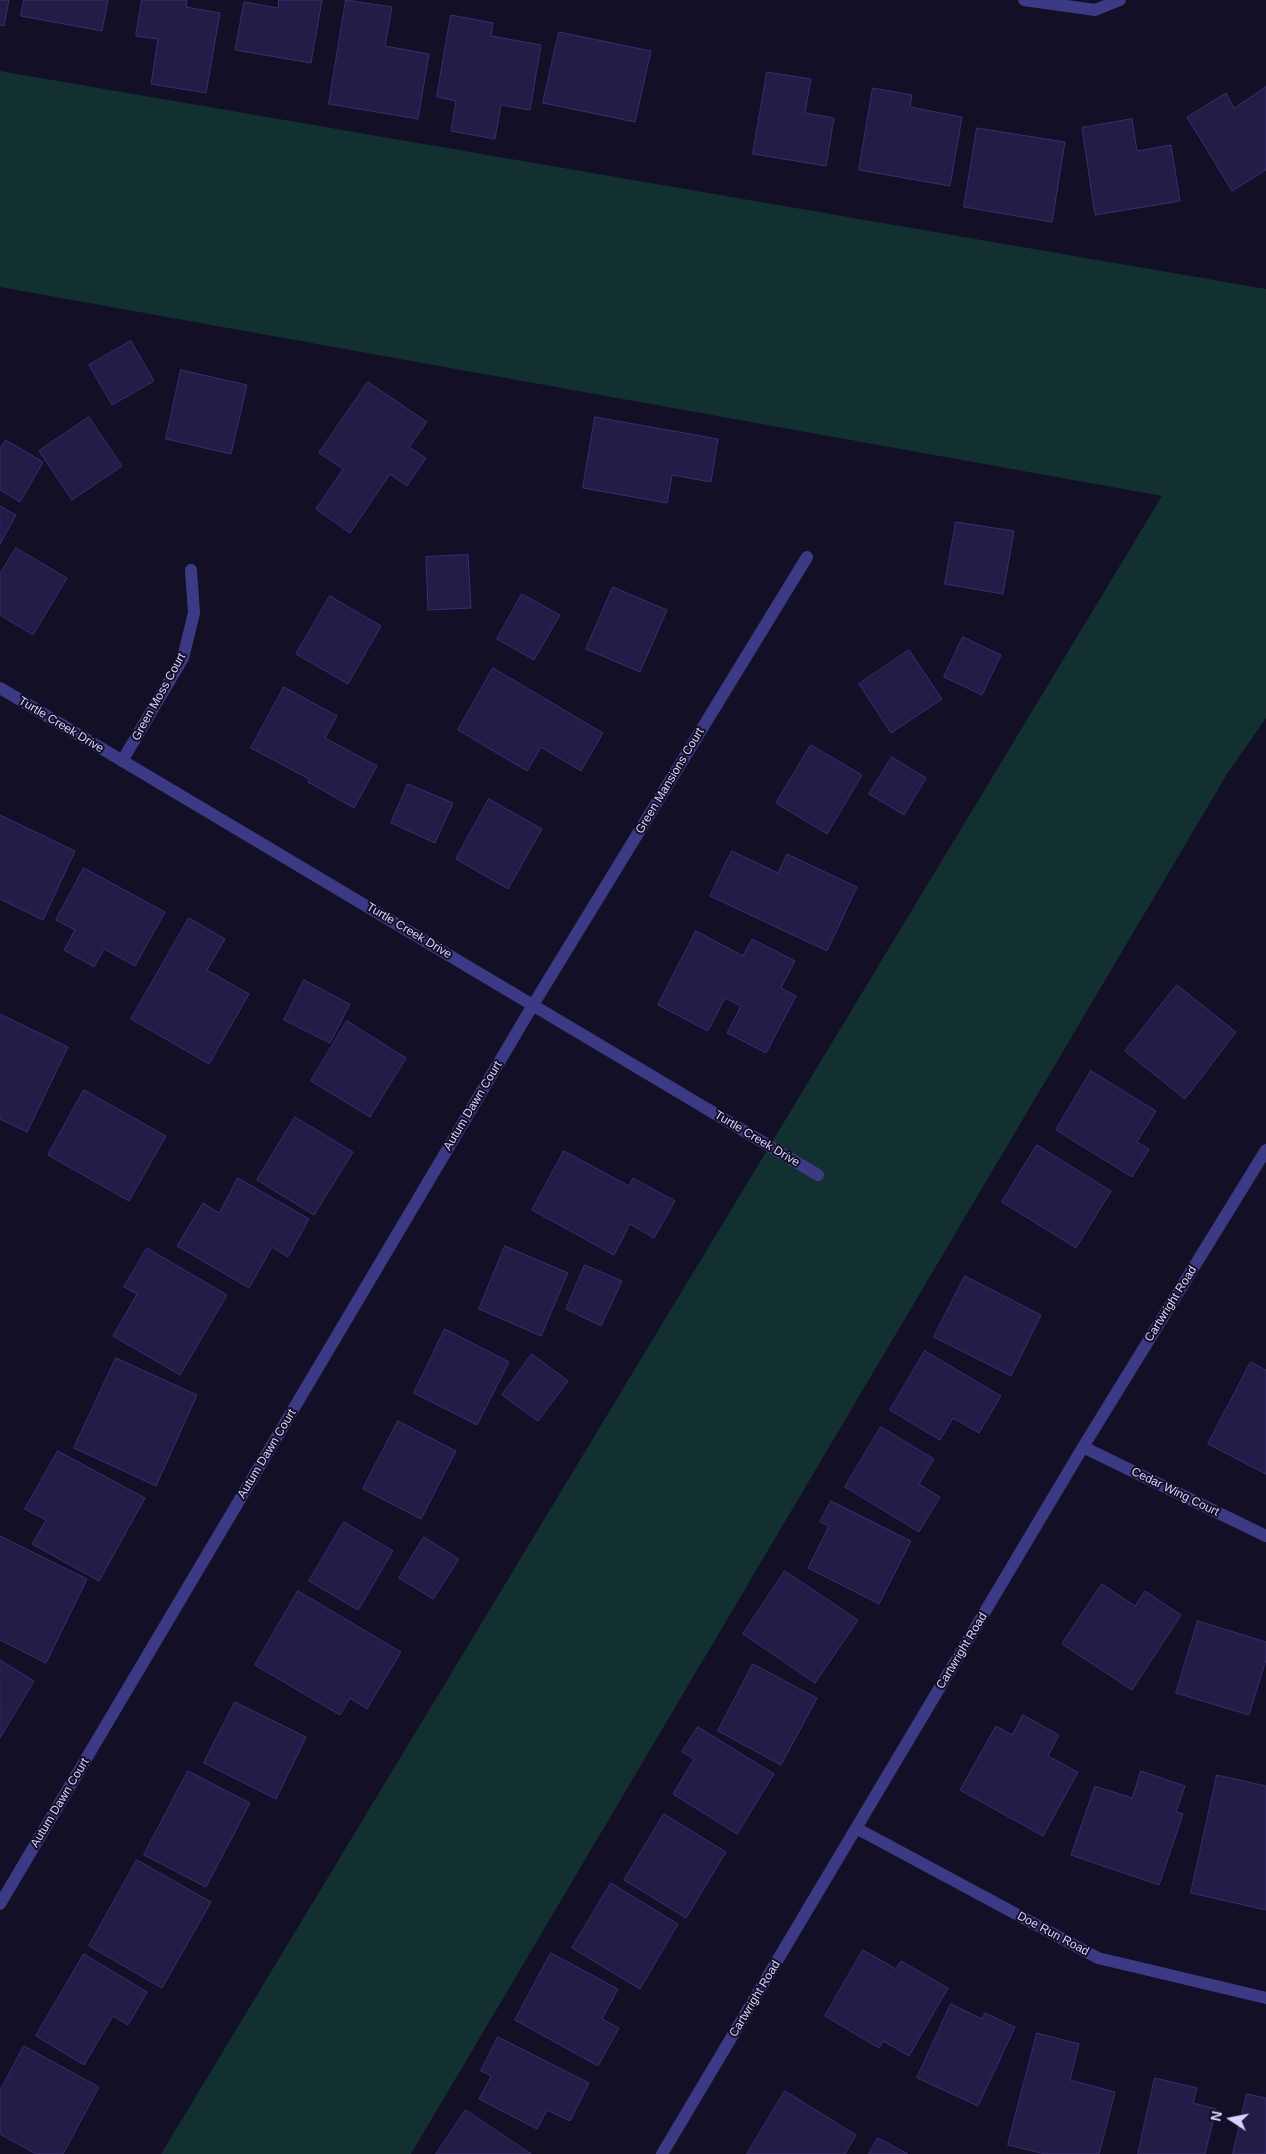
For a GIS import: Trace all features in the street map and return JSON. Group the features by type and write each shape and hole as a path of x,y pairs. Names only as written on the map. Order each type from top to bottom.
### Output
{"street":[{"path":"1024,0 1095,10 1120,0"},
{"name":"Green Mansions Court","path":"533,1005 807,556"},
{"name":"Green Moss Court","path":"122,762 183,658 194,613 192,570"},
{"name":"Turtle Creek Drive","path":"0,688 818,1175"},
{"name":"Autum Dawn Court","path":"0,1904 533,1005"},
{"name":"Cartwright Road","path":"662,2154 1084,1447 1266,1150"},
{"name":"Cedar Wing Court","path":"1084,1447 1266,1536"},
{"name":"Doe Run Road","path":"856,1828 1098,1958 1266,1998"}],"green space":[{"path":"0,71 1266,289 1266,718 1227,774 411,2154 161,2154 1162,496 0,287"}],"building":[{"path":"0,0 9,0 4,26 0,25"},
{"path":"24,0 108,0 102,31 21,16"},
{"path":"142,0 187,0 186,7 220,13 206,93 151,84 158,39 136,36"},
{"path":"279,0 322,0 311,63 235,50 244,2 278,8"},
{"path":"346,0 392,7 385,46 429,54 418,119 329,104"},
{"path":"451,15 493,23 491,36 541,45 530,110 501,105 495,139 451,131 456,101 437,97"},
{"path":"559,32 651,51 635,122 543,103"},
{"path":"767,72 811,79 805,113 834,118 826,166 753,154"},
{"path":"1266,87 1266,170 1232,191 1187,117 1226,93 1234,108"},
{"path":"873,88 912,95 910,107 962,117 950,186 859,170"},
{"path":"1132,119 1137,151 1171,145 1180,201 1095,215 1082,128"},
{"path":"977,128 1065,142 1052,222 964,207"},
{"path":"131,341 154,381 112,405 89,365"},
{"path":"181,370 247,385 231,454 166,439"},
{"path":"368,382 427,422 409,447 426,458 407,486 390,474 350,533 316,509 343,469 319,453"},
{"path":"89,417 122,466 72,500 39,451"},
{"path":"595,417 718,439 711,482 672,475 667,503 583,488"},
{"path":"6,440 43,462 20,502 0,490 0,449"},
{"path":"0,506 16,515 0,544"},
{"path":"956,522 1014,531 1003,594 945,584"},
{"path":"16,548 67,578 33,635 0,615 0,574"},
{"path":"468,555 471,608 428,610 426,557"},
{"path":"613,587 667,610 640,672 586,649"},
{"path":"522,594 560,615 534,660 497,639"},
{"path":"330,596 381,626 348,684 296,654"},
{"path":"963,637 1001,655 982,695 944,677"},
{"path":"909,650 942,699 891,733 859,684"},
{"path":"493,668 603,733 581,771 541,747 527,771 458,730"},
{"path":"284,687 337,716 325,738 377,766 354,808 308,782 309,779 251,748"},
{"path":"811,745 862,775 827,834 776,803"},
{"path":"892,757 926,778 904,815 869,794"},
{"path":"408,784 453,803 435,843 391,823"},
{"path":"489,799 542,829 508,889 456,859"},
{"path":"0,815 75,851 43,920 0,899"},
{"path":"732,851 778,873 787,854 857,887 827,951 710,896"},
{"path":"84,868 165,912 135,966 104,949 94,967 64,950 75,930 56,920"},
{"path":"189,918 225,939 207,970 249,994 209,1064 131,1019"},
{"path":"696,931 743,956 752,939 795,961 781,988 796,996 766,1053 727,1033 741,1006 725,998 708,1031 658,1005"},
{"path":"304,980 350,1004 330,1043 284,1020"},
{"path":"1177,985 1236,1032 1185,1099 1125,1051"},
{"path":"0,1014 68,1047 27,1132 0,1119"},
{"path":"347,1021 406,1058 370,1117 311,1081"},
{"path":"1091,1071 1156,1111 1137,1142 1149,1149 1132,1177 1056,1130"},
{"path":"84,1090 166,1136 129,1201 48,1155"},
{"path":"295,1117 353,1152 314,1215 257,1180"},
{"path":"1037,1145 1111,1191 1076,1248 1002,1202"},
{"path":"564,1151 629,1186 633,1178 675,1201 654,1238 630,1224 614,1255 532,1210"},
{"path":"238,1178 309,1219 288,1257 272,1247 249,1288 177,1246 203,1203 219,1213"},
{"path":"505,1246 568,1273 541,1336 479,1309"},
{"path":"147,1248 227,1295 180,1375 113,1336 137,1294 124,1287"},
{"path":"585,1265 622,1281 601,1326 566,1309"},
{"path":"965,1276 1041,1315 1011,1376 934,1337"},
{"path":"445,1329 509,1362 477,1425 414,1393"},
{"path":"925,1351 1001,1396 979,1433 953,1418 940,1440 890,1410"},
{"path":"532,1354 568,1381 538,1421 502,1395"},
{"path":"116,1358 197,1395 156,1486 74,1448"},
{"path":"1251,1362 1266,1370 1266,1474 1208,1444"},
{"path":"398,1421 456,1451 421,1519 363,1489"},
{"path":"881,1427 934,1459 919,1484 940,1497 919,1532 845,1487"},
{"path":"58,1451 145,1498 99,1581 32,1544 46,1520 25,1509"},
{"path":"831,1501 911,1541 879,1604 808,1568 829,1526 820,1522"},
{"path":"344,1522 393,1551 358,1610 309,1581"},
{"path":"0,1536 87,1579 46,1663 0,1640"},
{"path":"424,1537 459,1559 433,1599 399,1578"},
{"path":"785,1571 858,1620 815,1683 743,1634"},
{"path":"1102,1584 1135,1606 1145,1591 1181,1615 1132,1690 1062,1644"},
{"path":"298,1591 401,1652 367,1709 350,1698 340,1715 255,1665"},
{"path":"1198,1621 1266,1642 1266,1660 1249,1715 1176,1693"},
{"path":"0,1660 34,1681 0,1738"},
{"path":"753,1664 817,1698 781,1765 718,1731"},
{"path":"235,1702 306,1737 276,1799 204,1763"},
{"path":"1023,1715 1059,1735 1048,1756 1078,1772 1043,1836 960,1790 996,1726 1012,1735"},
{"path":"698,1727 774,1774 737,1834 673,1794 694,1759 682,1752"},
{"path":"188,1771 250,1803 206,1887 144,1855"},
{"path":"1141,1771 1185,1786 1176,1812 1183,1814 1159,1885 1071,1855 1095,1786 1132,1798"},
{"path":"1217,1775 1266,1786 1266,1910 1191,1893"},
{"path":"664,1814 726,1852 686,1918 624,1880"},
{"path":"137,1860 211,1902 162,1988 89,1946"},
{"path":"611,1883 678,1924 640,1989 572,1948"},
{"path":"863,1950 896,1969 901,1961 948,1988 909,2056 883,2041 879,2048 825,2016"},
{"path":"551,1953 618,1989 602,2019 619,2028 598,2066 515,2020"},
{"path":"84,1954 147,1992 128,2025 113,2016 84,2065 36,2036"},
{"path":"951,2004 982,2019 985,2013 1015,2027 978,2106 917,2078"},
{"path":"1037,2033 1079,2044 1070,2080 1115,2092 1099,2154 1045,2154 1008,2145"},
{"path":"498,2037 589,2083 570,2121 547,2110 537,2129 479,2099 491,2076 481,2071"},
{"path":"24,2046 99,2087 63,2154 36,2154 0,2134 0,2091"},
{"path":"1155,2078 1197,2088 1193,2103 1216,2109 1205,2154 1138,2154"},
{"path":"785,2091 856,2135 845,2154 747,2154"},
{"path":"1247,2094 1266,2098 1266,2154 1233,2154"},
{"path":"466,2110 531,2154 436,2154"},
{"path":"878,2138 908,2154 869,2154"}]}
